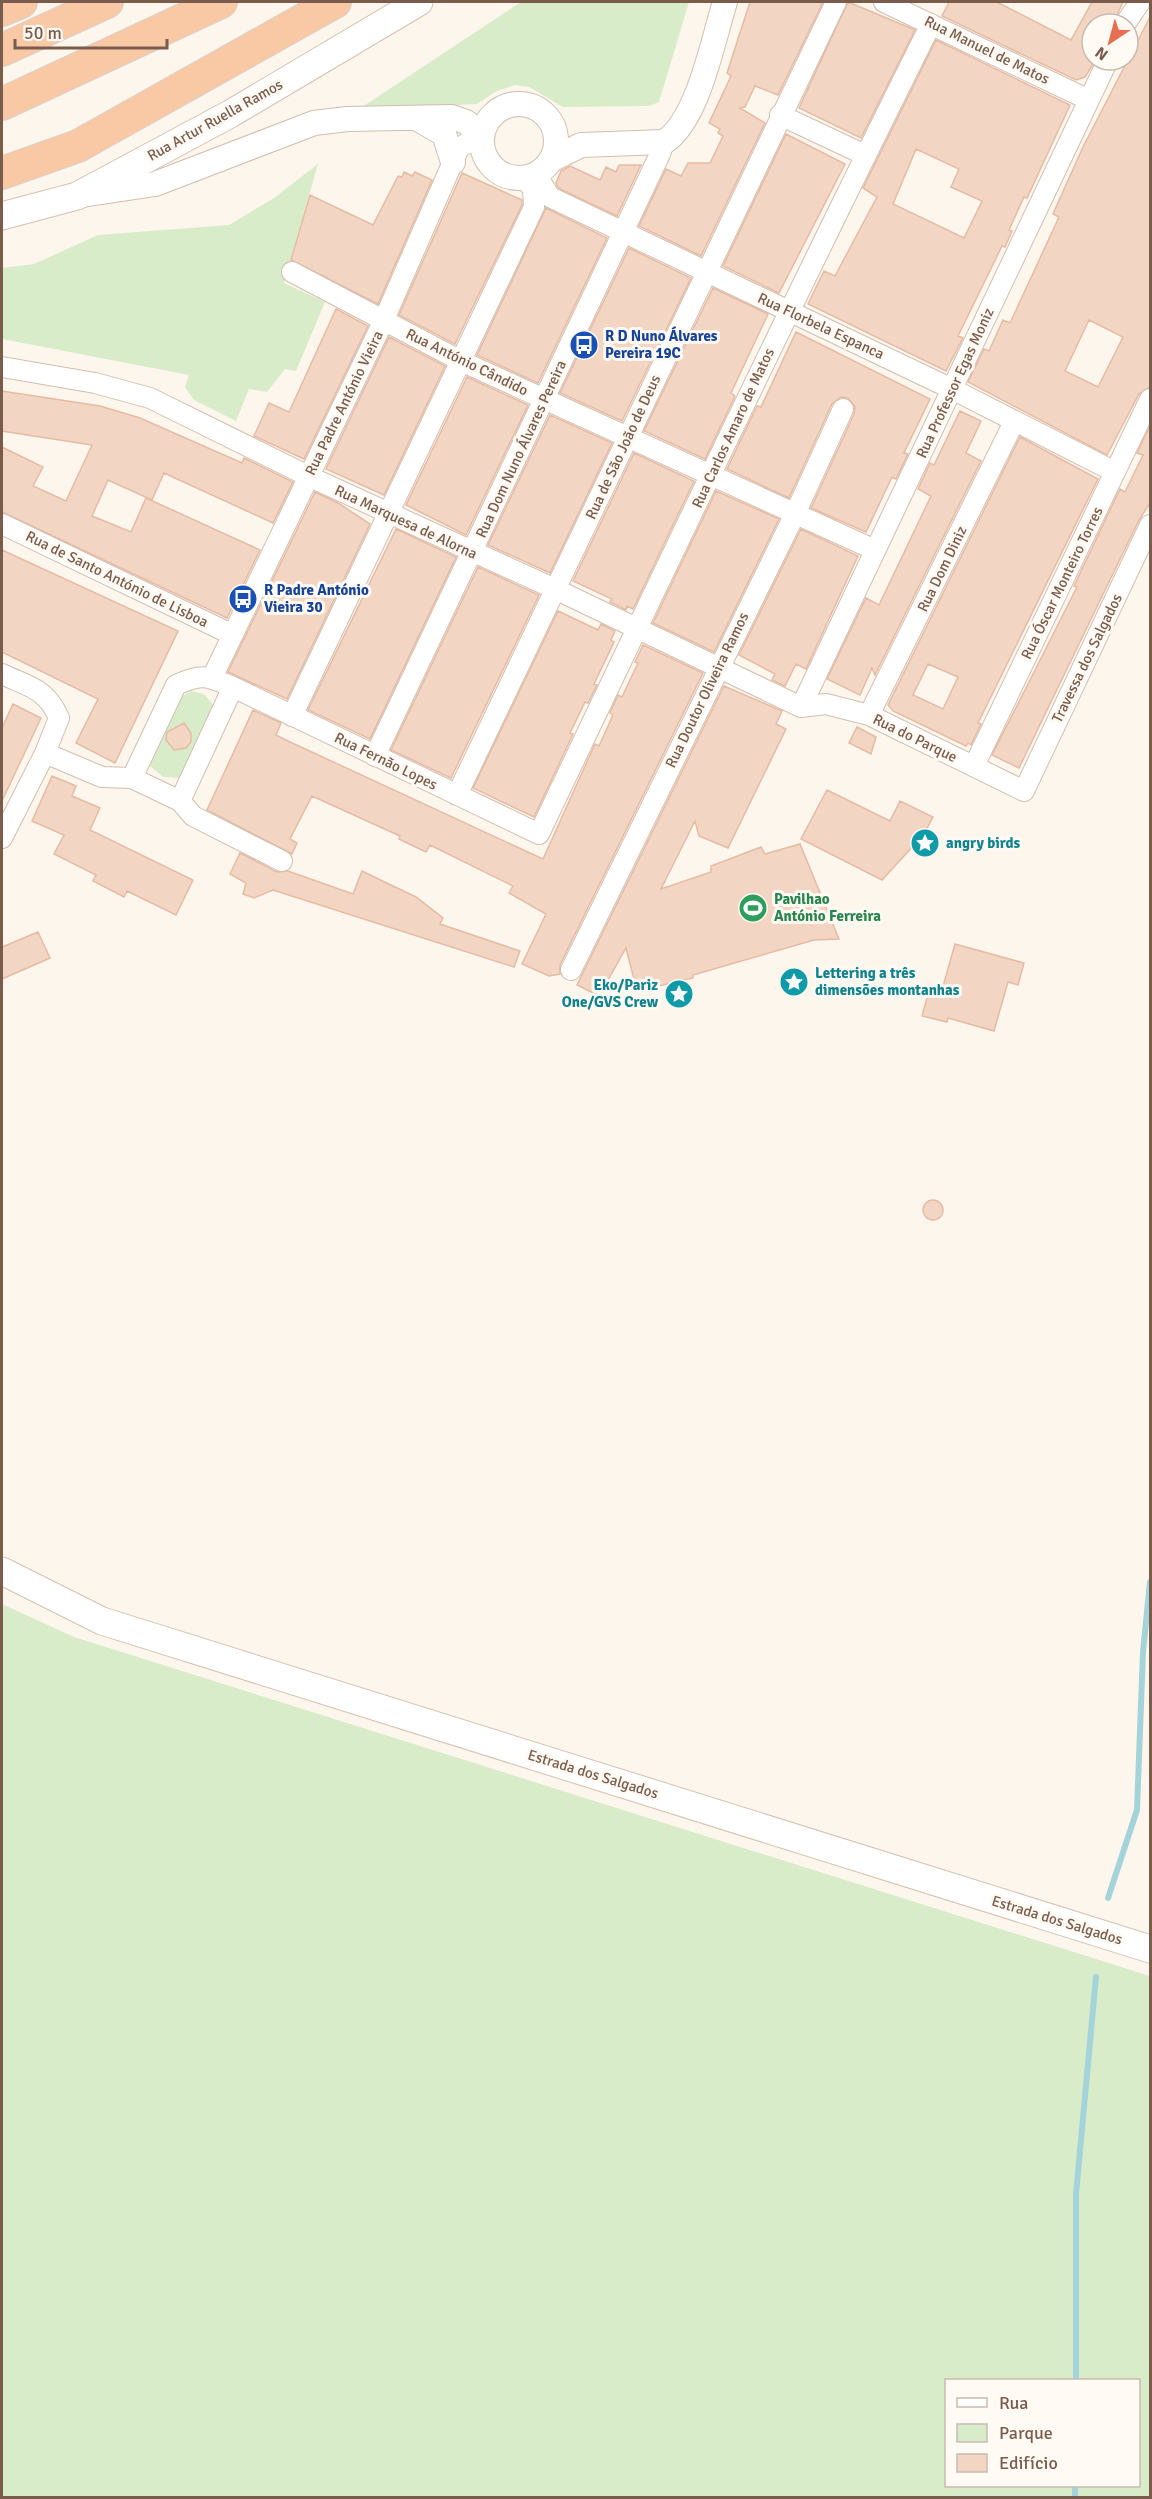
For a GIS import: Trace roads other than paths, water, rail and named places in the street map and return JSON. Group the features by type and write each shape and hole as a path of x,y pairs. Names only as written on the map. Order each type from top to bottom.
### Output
{"highway":[{"path":"2,10 21,2"},
{"path":"2,50 107,2"},
{"path":"2,104 221,2"},
{"path":"2,173 78,146 335,2"}],"main road":[{"name":"Rua Artur Ruella Ramos","path":"2,216 77,196 230,114 419,2"},
{"name":"Estrada dos Salgados","path":"2,1563 39,1592"},
{"name":"Estrada dos Salgados","path":"2,1571 39,1592 102,1621 1150,1949"}],"street":[{"path":"77,196 128,190 155,183 314,123 347,119 452,117 466,122 482,140 487,161 506,176 537,170 581,145 664,142 680,128 687,115 725,2"},
{"name":"Rua de São João de Deus","path":"457,795 836,2"},
{"name":"Rua Manuel de Matos","path":"884,2 1089,100"},
{"name":"Rua Carlos Amaro de Matos","path":"539,834 712,476 788,310 931,24"},
{"name":"Rua Professor Egas Moniz","path":"801,706 1102,72"},
{"path":"292,716 534,207 533,189 537,170 557,140 550,121 538,108 525,104 513,104 490,115 482,140"},
{"path":"780,115 865,155"},
{"path":"417,118 444,134 453,162"},
{"path":"550,121 574,132 664,142"},
{"name":"Rua Padre António Vieira","path":"205,677 233,635 383,322 459,148 466,143 482,140"},
{"name":"Rua Dom Nuno Álvares Pereira","path":"375,756 664,142"},
{"name":"Rua Florbela Espanca","path":"537,170 550,197 952,389 1115,472"},
{"name":"Rua António Cândido","path":"292,272 383,322 461,360 876,550"},
{"name":"Rua Marquesa de Alorna","path":"2,367 95,383 150,398 308,476 555,589 801,706"},
{"name":"Rua Óscar Monteiro Torres","path":"974,766 1150,399"},
{"name":"Rua Doutor Oliveira Ramos","path":"570,969 795,514 843,409"},
{"name":"Rua Dom Diniz","path":"869,715 1014,422"},
{"name":"Rua de Santo António de Lisboa","path":"2,524 233,635"},
{"name":"Travessa dos Salgados","path":"1024,791 1150,525"},
{"path":"2,674 42,693 51,700 59,718 45,753 2,838"},
{"path":"132,778 176,685 205,677"},
{"name":"Rua Fernão Lopes","path":"205,677 233,687 539,834"},
{"path":"180,801 233,687"},
{"name":"Rua do Parque","path":"801,706 826,704 869,715 1024,791"},
{"path":"45,753 102,777 132,778 180,801 192,816 282,861"}],"waterway":[{"path":"1108,1898 1137,1810 1143,1652 1150,1582"},
{"path":"1076,2379 1076,2194 1096,1977"},
{"path":"1075,2487 1075,2498"}],"place":[{"name":"R D Nuno Álvares Pereira 19C","path":"584,345"},
{"name":"R Padre António Vieira 30","path":"243,599"},
{"name":"angry birds","path":"925,843"},
{"name":"Pavilhao António Ferreira","path":"753,908"},
{"name":"Lettering a três dimensões montanhas","path":"794,982"},
{"name":"Eko/Pariz One/GVS Crew","path":"679,994"}]}
